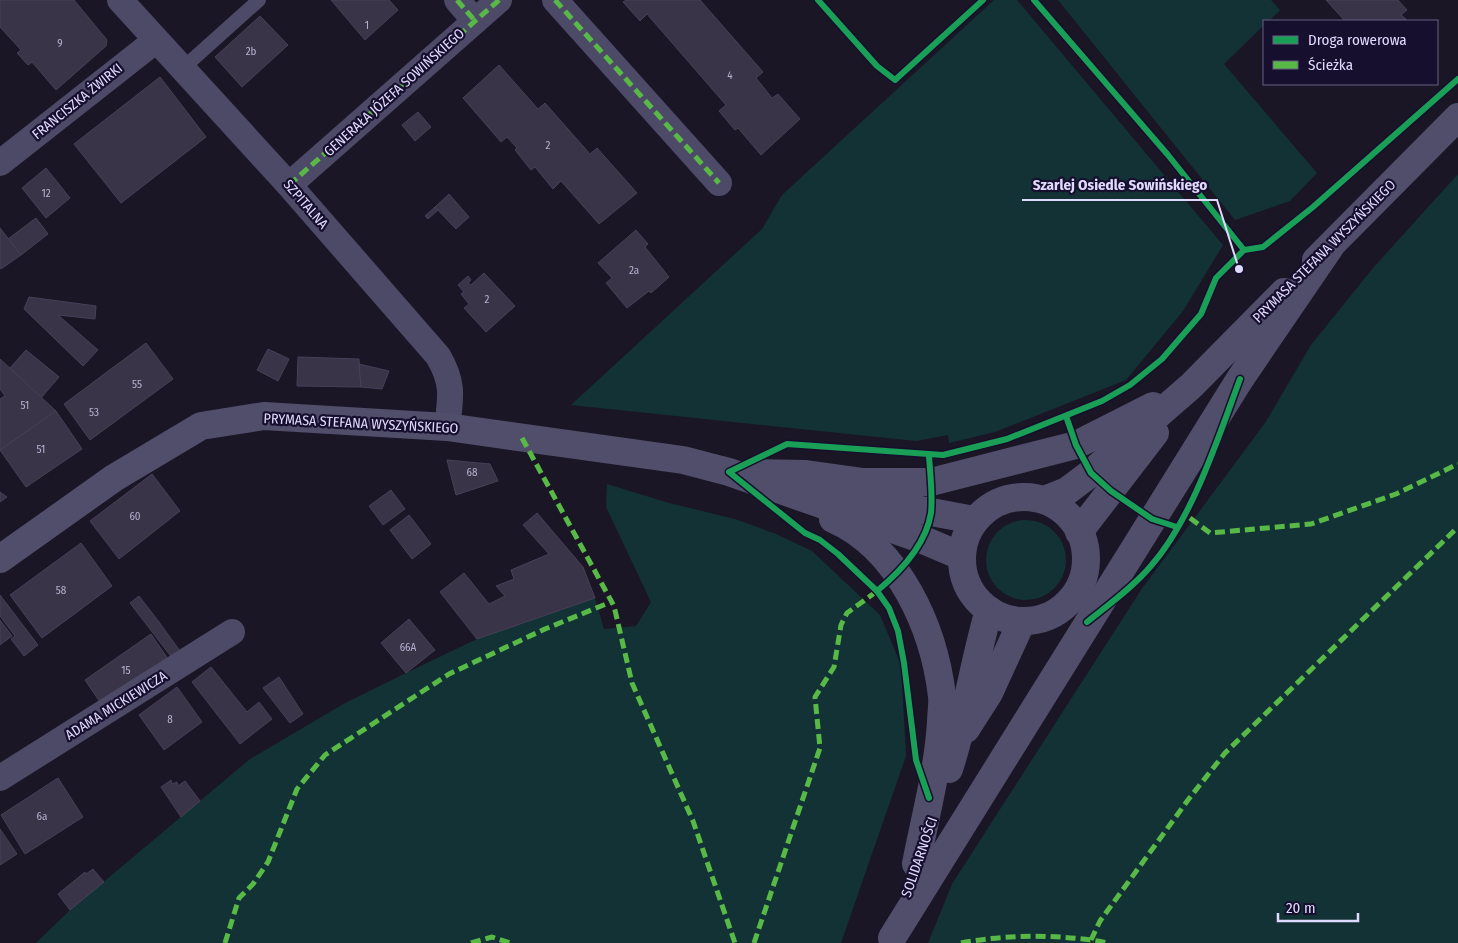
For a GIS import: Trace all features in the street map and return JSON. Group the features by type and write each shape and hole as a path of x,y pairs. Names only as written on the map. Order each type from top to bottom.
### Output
{"street":[{"name":"SZPITALNA","path":"120,0 155,41 289,185 438,356 447,372 452,392 448,427"},
{"path":"457,0 475,21"},
{"name":"GENERAŁA JÓZEFA SOWIŃSKIEGO","path":"289,185 499,0"},
{"path":"555,0 719,183"},
{"name":"FRANCISZKA ŻWIRKI","path":"0,163 155,41"},
{"name":"PRYMASA STEFANA WYSZYŃSKIEGO","path":"1044,500 1068,491 1191,386 1458,117"},
{"path":"891,940 1240,379 1330,247"},
{"path":"729,472 806,474 863,482 931,482 1076,445 1191,386"},
{"name":"PRYMASA STEFANA WYSZYŃSKIEGO","path":"1080,532 1191,386"},
{"name":"PRYMASA STEFANA WYSZYŃSKIEGO","path":"0,559 114,478 201,426 264,416 448,427 682,460 729,472 931,514 974,520"},
{"path":"729,472 838,522 871,545 909,591 928,636 942,696 940,742 916,864"},
{"name":"PRYMASA STEFANA WYSZYŃSKIEGO","path":"729,472 921,539 961,556"},
{"path":"1024,496 1044,500 1065,512 1080,532 1085,560 1084,573 1076,593 1061,608 1043,618 1022,621 999,616 980,604 966,582 961,556 974,520 988,507 1006,499 1024,496"},
{"name":"SOLIDARNOŚCI","path":"891,940 957,743 970,682 990,610"},
{"name":"SOLIDARNOŚCI","path":"957,743 989,693 1022,621"},
{"name":"ADAMA MICKIEWICZA","path":"0,778 232,632"}],"lane":[{"path":"182,69 259,0"}],"green space":[{"path":"994,0 1017,0 1223,245 1183,311 1126,380 995,432 949,443 948,435 916,441 571,405 762,229 782,195"},
{"path":"1058,0 1271,0 1280,10 1270,20 1263,20 1263,26 1224,64 1317,173 1290,201 1235,220"},
{"path":"1458,174 1458,943 928,943 952,884 1141,590 1265,423 1311,345 1373,268"},
{"path":"607,484 669,503 735,519 776,534 812,551 880,615 901,665 906,756 841,943 36,943 70,910 250,759 345,703 477,639 595,598 604,629 636,626 651,602 606,507"},
{"path":"1026,520 1041,523 1054,532 1063,545 1066,560 1063,575 1054,588 1041,597 1026,600 1011,597 998,588 989,575 986,560 989,545 998,532 1011,523"}],"building":[{"path":"0,0 74,0 107,40 106,46 56,90 32,62 28,65 17,53 21,50 0,27"},
{"path":"331,0 389,0 398,10 365,40"},
{"path":"626,0 700,0 763,72 756,78 772,98 778,94 800,119 761,155 738,128 735,130 719,111 726,105 647,14 640,21 623,2"},
{"path":"1326,0 1398,0 1407,10 1401,15 1406,19 1404,20 1344,20"},
{"path":"260,16 288,45 242,87 215,57"},
{"path":"499,65 538,109 545,103 590,154 597,148 637,193 599,224 561,181 553,189 535,167 531,170 515,150 517,148 507,137 501,142 463,98"},
{"path":"160,77 206,137 121,203 74,144"},
{"path":"418,112 431,127 415,141 402,125"},
{"path":"46,168 70,198 46,218 22,188"},
{"path":"449,194 469,217 456,229 435,207"},
{"path":"435,207 438,210 428,219 425,216"},
{"path":"36,218 48,234 21,255 8,239"},
{"path":"0,228 21,255 1,269 0,267"},
{"path":"636,230 648,244 645,247 669,277 651,293 649,291 627,308 606,283 612,278 598,263"},
{"path":"484,273 515,306 486,332 464,308 469,304 461,294 464,292 458,285 468,276 471,280 468,283 471,285"},
{"path":"29,297 96,306 95,319 58,315 98,350 83,366 24,309"},
{"path":"146,343 173,379 90,440 64,404"},
{"path":"268,349 289,359 278,381 257,370"},
{"path":"26,350 59,377 41,398 10,368"},
{"path":"298,357 359,359 361,387 297,386"},
{"path":"0,359 56,411 0,450 0,399 5,396 0,389"},
{"path":"359,364 389,371 382,389 361,387"},
{"path":"56,411 82,449 26,487 0,450"},
{"path":"447,460 490,464 498,481 456,495"},
{"path":"152,474 180,511 119,559 90,521"},
{"path":"391,490 405,509 383,525 369,506"},
{"path":"0,492 7,497 0,502"},
{"path":"537,513 583,567 595,598 477,639 440,592 464,573 489,604 505,596 496,586 514,579 511,570 549,554 523,525"},
{"path":"409,515 431,544 412,559 390,530"},
{"path":"81,543 112,586 42,638 10,595"},
{"path":"0,595 38,645 24,656 11,639 15,636 0,616"},
{"path":"139,596 185,658 176,663 130,603"},
{"path":"409,619 435,650 406,673 381,643"},
{"path":"0,620 12,636 0,645"},
{"path":"151,634 168,659 102,705 85,680"},
{"path":"211,667 247,712 259,702 272,719 240,744 192,682"},
{"path":"279,677 303,714 290,723 263,688"},
{"path":"177,687 202,722 164,750 139,715"},
{"path":"58,778 83,817 25,854 1,815"},
{"path":"171,780 172,784 177,782 178,786 185,781 200,801 181,817 161,787"},
{"path":"0,829 17,854 0,865"},
{"path":"93,869 104,882 70,910 58,894 85,872 86,874"}],"marked path":[{"path":"457,0 475,21"},
{"path":"289,185 499,0"},
{"path":"555,0 719,183"},
{"path":"522,438 614,606 632,683 693,821 735,943"},
{"path":"1190,518 1210,533 1311,524 1396,494 1458,464"},
{"path":"1091,940 1100,921 1188,800 1225,753 1458,527"},
{"path":"754,943 820,748 815,697 834,667 841,625 847,613 880,589"},
{"path":"225,943 239,898 253,884 268,862 297,789 325,755 449,674 545,629 611,602"},
{"path":"961,943 997,938 1034,936 1072,938 1108,943"},
{"path":"471,943 492,937 510,943"}],"cycle path":[{"path":"818,0 877,66 895,80 983,0"},
{"path":"1034,0 1168,155 1244,250"},
{"path":"929,798 916,760 904,663 898,631 889,608 877,591 838,554 820,540 805,533 729,472 787,444 943,455 1007,439 1102,401 1130,385 1162,359 1201,314 1216,278 1244,250 1263,247 1313,207 1458,79"},
{"path":"1087,622 1136,582 1165,548 1179,526 1213,452 1240,379"},
{"path":"1066,416 1076,445 1091,473 1111,491 1152,519 1177,527"},
{"path":"877,591 903,566 924,536 931,513 932,499 929,455"}],"place":[{"name":"Szarlej Osiedle Sowińskiego","path":"1239,269"}]}
